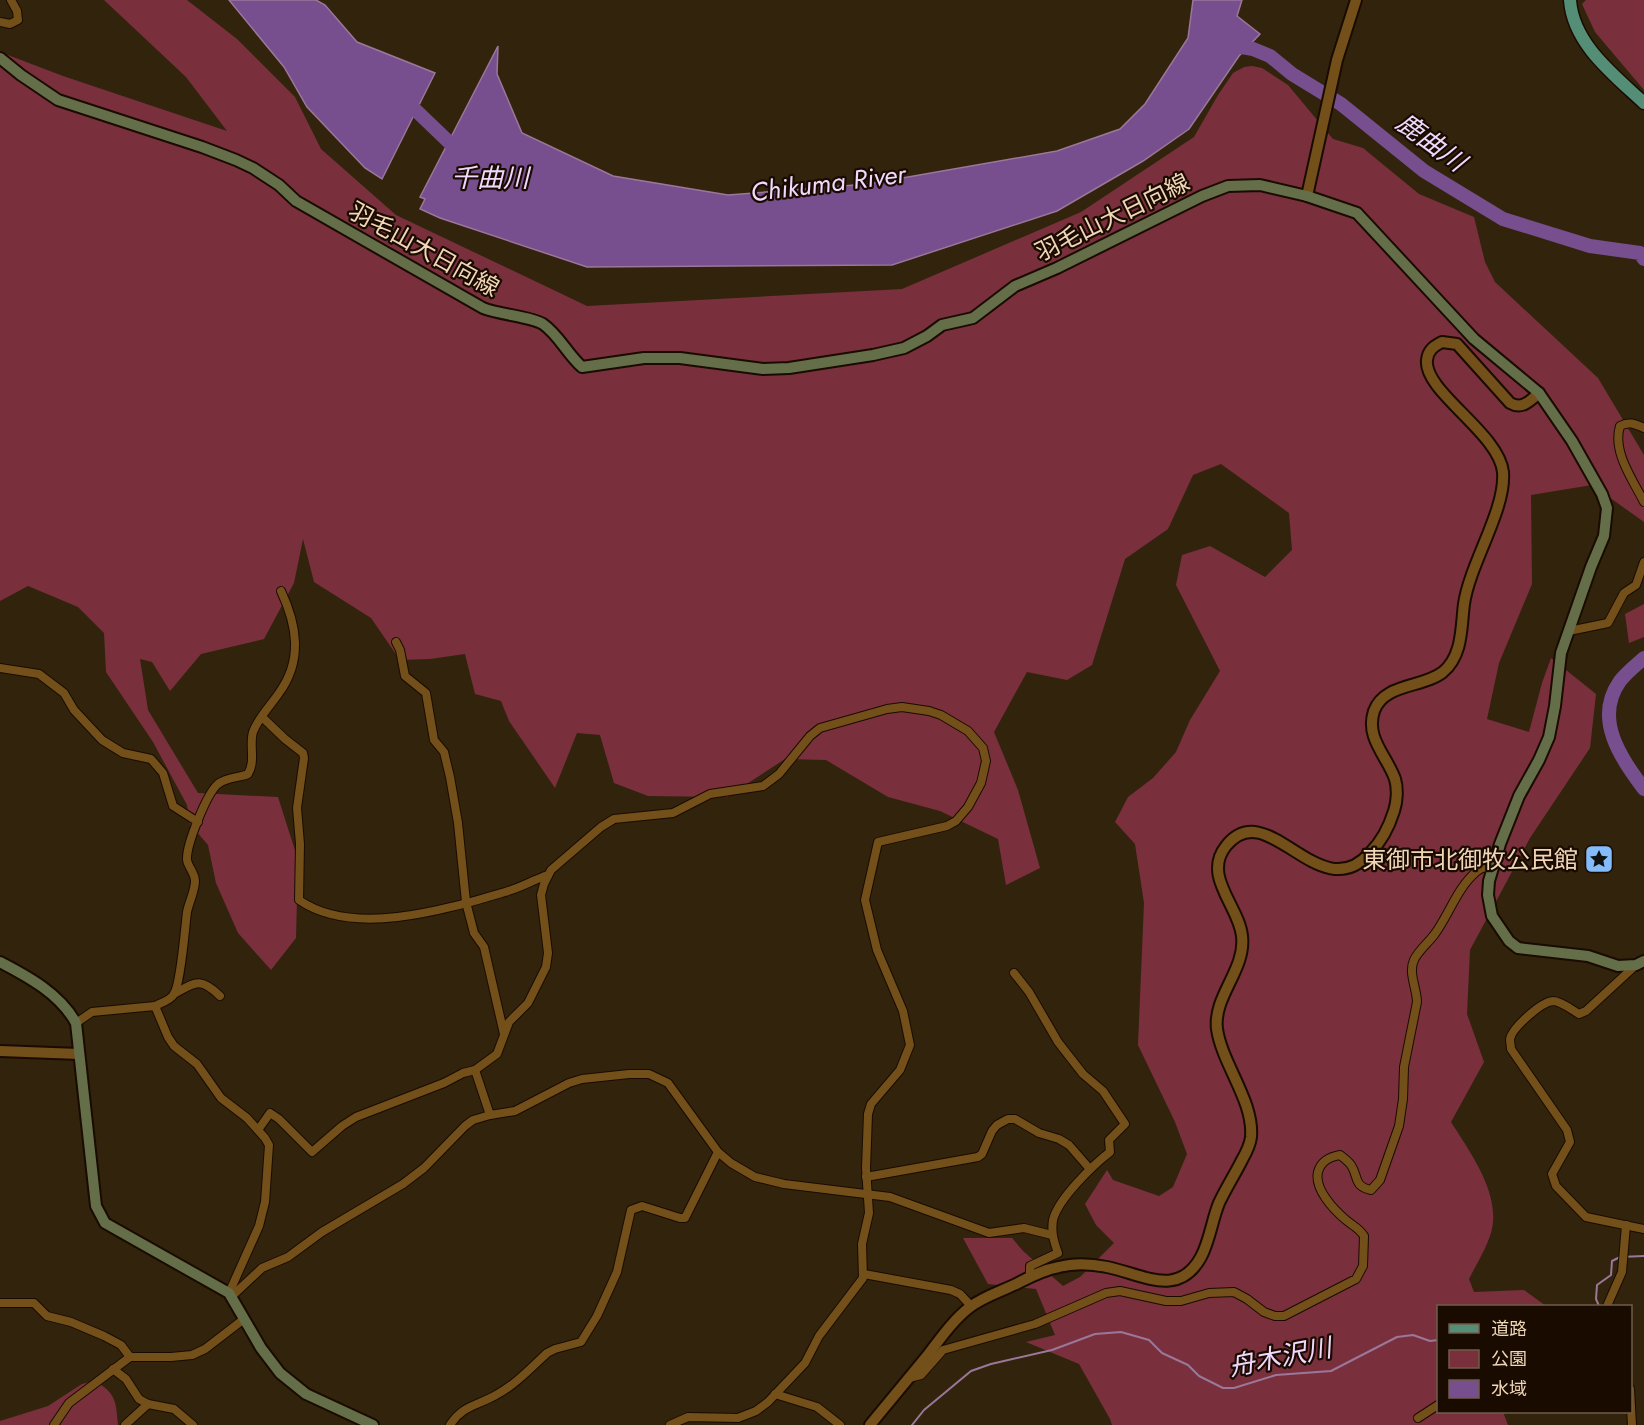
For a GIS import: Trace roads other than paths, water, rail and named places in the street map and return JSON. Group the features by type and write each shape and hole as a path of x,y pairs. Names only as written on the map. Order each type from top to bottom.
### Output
{"main road":[{"path":"1570,0 1576,30 1616,77 1644,103"},
{"name":"羽毛山大日向線","path":"0,58 58,100 202,147 253,168 279,185 296,201 483,308 497,314 542,323 582,367 644,358 680,358 747,368 789,368 873,355 904,348 942,325 973,318 1015,286 1057,268 1216,189 1242,184 1260,185 1346,208 1361,217 1400,262 1474,339 1539,393 1572,441 1602,494 1607,508 1604,536 1561,653 1556,705 1549,737 1519,796 1493,866 1488,895 1492,916 1509,941 1518,948 1588,956 1618,966 1640,963"},
{"path":"0,962 35,982 55,997 70,1011 76,1023 96,1206 100,1217 112,1229 230,1295 269,1359 296,1387 306,1394 373,1425"}],"street":[{"path":"0,22 10,24 18,20 17,11 11,0"},
{"path":"1308,196 1337,60 1356,0"},
{"path":"870,1425 952,1324 971,1306 1030,1277 1061,1266 1083,1264 1104,1266 1152,1280 1175,1280 1192,1270 1199,1260 1218,1205 1249,1147 1251,1136 1246,1106 1217,1028 1220,1006 1237,969 1243,948 1240,923 1218,877 1220,858 1227,844 1239,835 1251,832 1272,837 1320,866 1340,871 1357,865 1375,848 1392,817 1396,802 1396,789 1395,780 1374,738 1372,720 1374,711 1379,702 1391,693 1437,676 1454,658 1462,633 1464,604 1469,581 1497,506 1502,482 1502,467 1493,450 1441,390 1429,372 1426,363 1427,356 1430,350 1442,342 1457,344 1510,403 1516,406 1524,405 1539,393"},
{"path":"1644,428 1625,423 1620,426 1617,436 1628,473 1644,502"},
{"path":"1569,631 1608,623 1624,593 1636,585 1644,562"},
{"path":"174,994 188,905 195,883 194,874 187,861 198,822 213,790 219,783 248,774 251,769 254,730 287,683 295,645 295,632 292,613 281,591"},
{"path":"396,642 400,650 405,676 426,693 434,740 444,752 458,823 466,902 474,933 484,947 504,1035"},
{"path":"0,668 39,674 64,693 74,710 102,740 123,753 151,759 163,773 173,806 198,822"},
{"path":"258,1130 270,1113 312,1152 356,1117 475,1070 497,1054 509,1022 528,1003 546,966 548,953 541,895 548,875 601,826 614,819 673,813 710,794 764,786 779,774 810,736 820,728 833,723 896,707 941,715 968,731 983,748 986,760 981,783 968,807 956,821 947,826 878,842 866,889 864,900 872,934 903,1011 910,1045 900,1070 871,1104 868,1114 866,1177 869,1213 862,1244 864,1274 858,1286 819,1336 805,1363 756,1411 738,1418 688,1417 670,1425"},
{"path":"262,717 303,753 297,808 300,844 299,900 316,909 345,917 400,918 508,891 548,875"},
{"path":"909,1378 921,1375 943,1350 1035,1323 1106,1293 1120,1291 1166,1301 1181,1301 1209,1293 1234,1292 1264,1312 1284,1316 1356,1279 1363,1266 1364,1236 1325,1197 1318,1182 1319,1169 1330,1157 1340,1155 1350,1163 1355,1179 1361,1186 1371,1190 1380,1180 1401,1114 1404,1067 1417,1002 1413,961 1447,917 1461,890 1471,877 1483,867 1493,866"},
{"path":"1640,963 1586,1011 1579,1014 1552,1001 1539,1007 1519,1025 1510,1038 1511,1049 1567,1130 1570,1142 1552,1174 1556,1186 1586,1217 1644,1229"},
{"path":"1014,973 1029,992 1058,1042 1083,1074 1103,1091 1125,1124 1109,1140 1110,1152 1089,1168 1059,1208 1053,1219 1052,1235 1058,1253 1030,1266 1030,1277"},
{"path":"76,1023 92,1012 155,1006 195,982 209,986 220,996"},
{"path":"155,1006 174,1046 197,1064 221,1098 247,1118 269,1145 265,1202 259,1226 230,1295"},
{"path":"0,1051 79,1054"},
{"path":"475,1070 490,1115"},
{"path":"230,1295 262,1268 288,1257 322,1233 403,1184 424,1168 465,1126 474,1120 515,1111 582,1079 649,1074 671,1086 718,1152 744,1172 768,1181 890,1197 989,1233 1024,1228 1052,1235"},
{"path":"866,1177 978,1157 985,1149 992,1131 1008,1119 1015,1119 1039,1133 1059,1139 1069,1145 1089,1168"},
{"path":"450,1425 459,1413 469,1406 496,1395 547,1353 581,1342 597,1316 617,1272 631,1210 642,1206 685,1218 718,1152"},
{"path":"1607,1305 1622,1272 1626,1225"},
{"path":"864,1274 951,1290 960,1294 971,1306"},
{"path":"0,1303 34,1303 47,1316 71,1322 121,1345 130,1357"},
{"path":"54,1425 69,1403 130,1357 192,1355 205,1349 244,1319"},
{"path":"113,1369 126,1379 139,1399 148,1404 174,1409 193,1425"},
{"path":"775,1394 817,1407 840,1425"},
{"path":"124,1425 148,1404"},
{"path":"1418,1418 1437,1406"}],"water":[{"path":"229,0 316,0 325,5 357,42 435,73 382,179 365,168 307,107 284,67"},
{"name":"千曲川","path":"1193,0 1242,0 1237,16 1260,34 1239,56 1189,129 1143,161 1057,211 892,265 587,267 440,218 420,209 425,199 420,197 498,46 497,74 522,133 613,176 728,195 868,184 1057,151 1120,129 1145,104 1188,38"}],"waterway":[{"name":"鹿曲川","path":"1230,45 1253,49 1270,56 1292,74 1341,104 1424,171 1503,219 1590,246 1640,253 1644,259"},
{"name":"Chikuma River","path":"403,98 453,146 462,149"},
{"name":"鹿曲川","path":"1644,658 1620,681 1612,695 1609,710 1613,738 1644,789"},
{"name":"舟木沢川","path":"1599,1305 1596,1299 1597,1285 1611,1275 1612,1261 1620,1257 1644,1256"},
{"name":"舟木沢川","path":"912,1425 924,1410 971,1371 1052,1350 1095,1334 1121,1332 1149,1340 1162,1353 1188,1365 1199,1376 1223,1388 1234,1388 1276,1375 1331,1371 1397,1337 1413,1335 1430,1341 1437,1340"}],"place":[{"name":"東御市北御牧公民館","path":"1599,859"}]}
